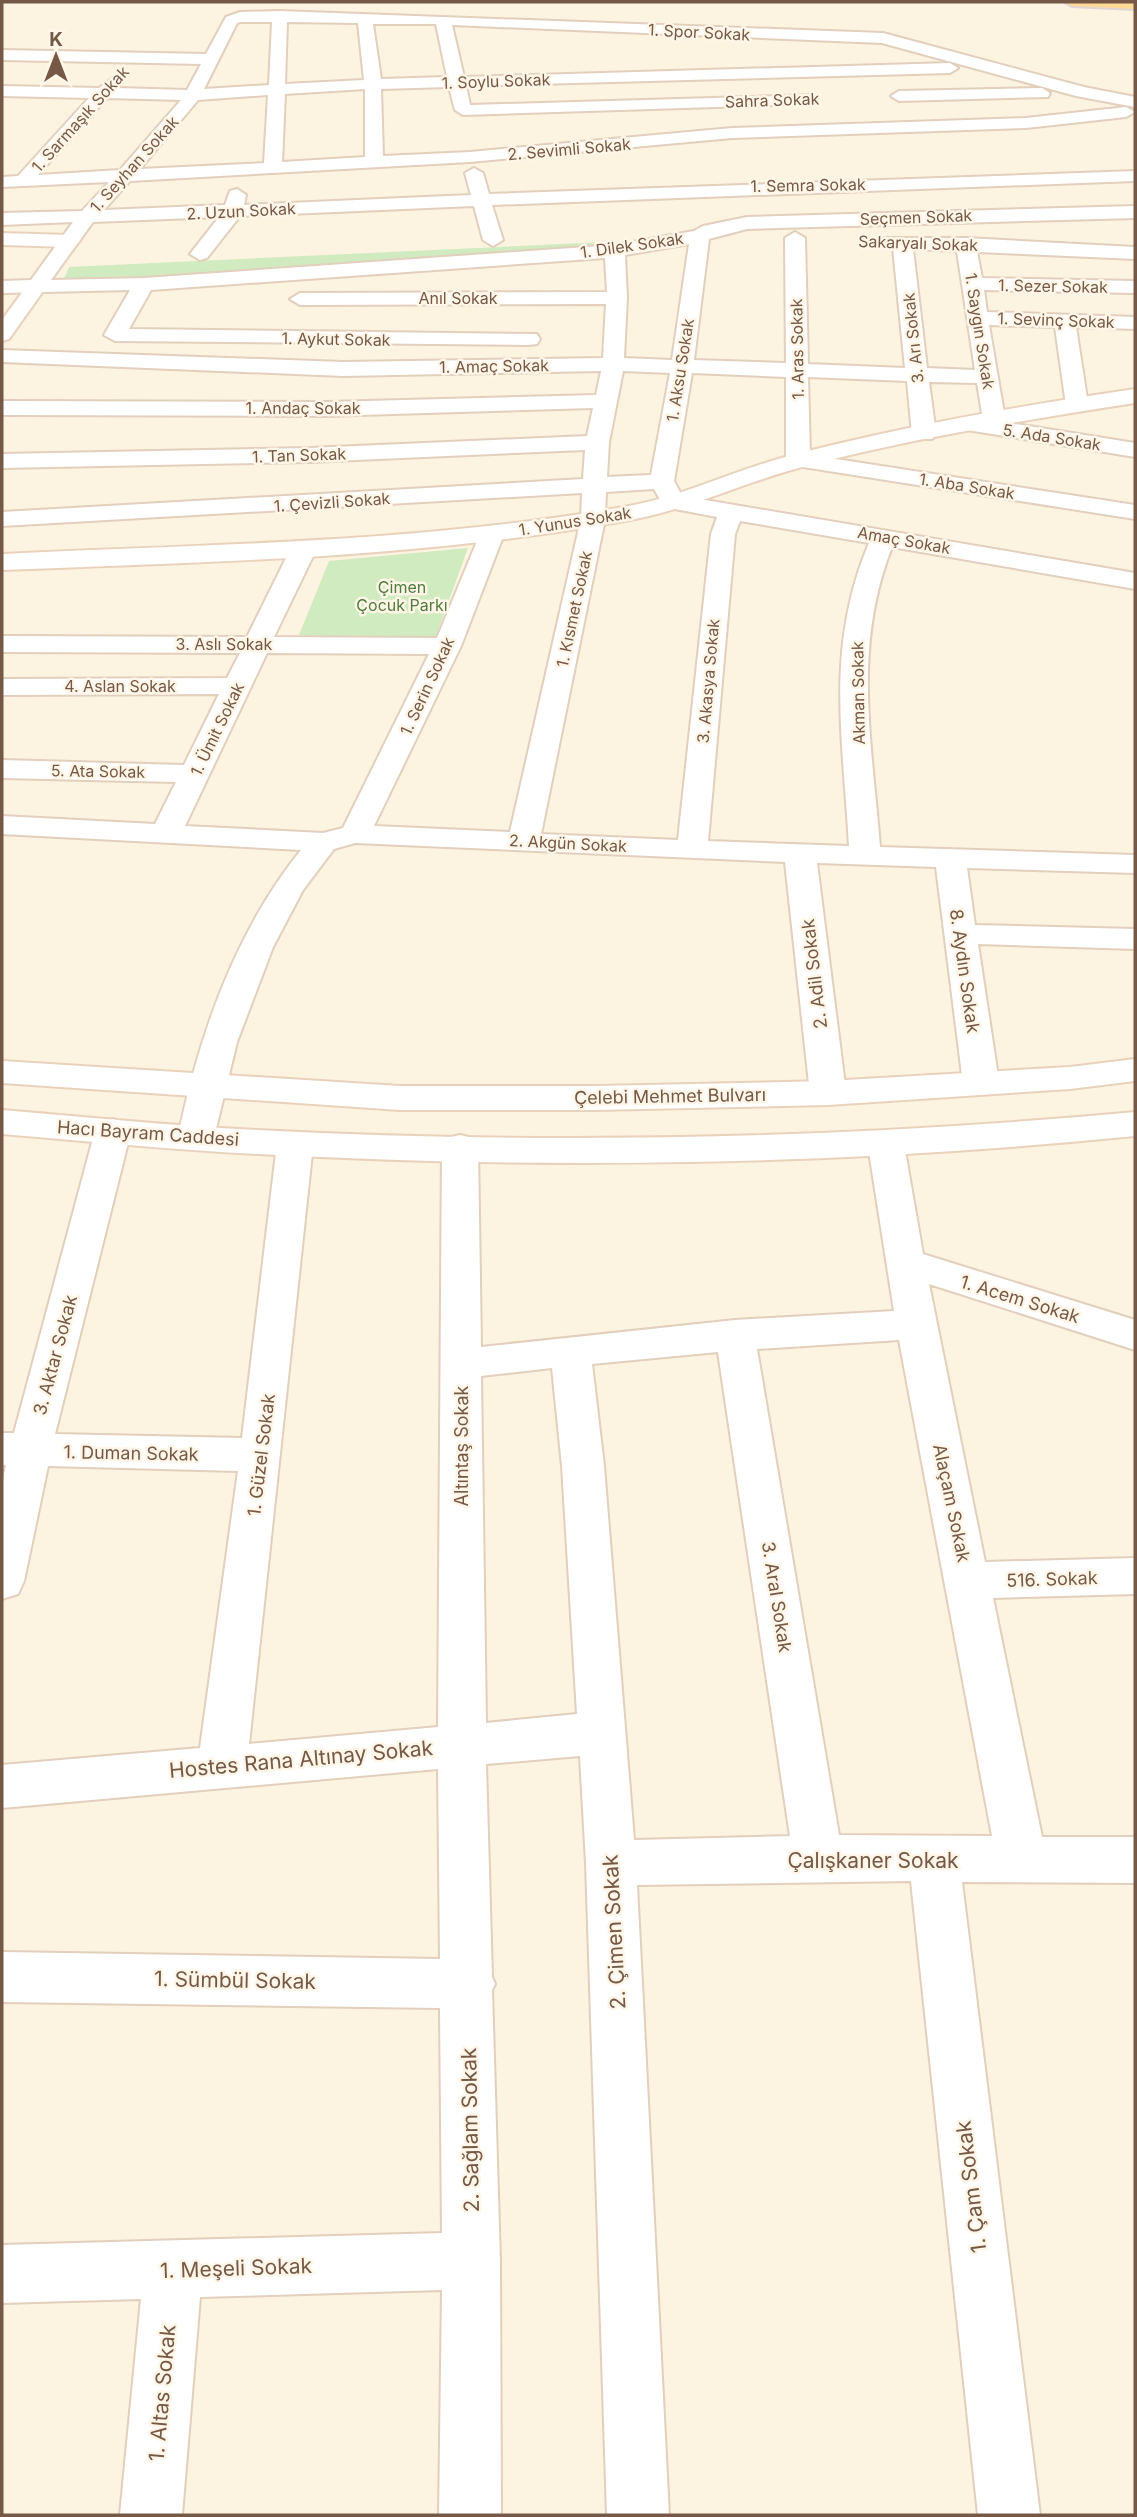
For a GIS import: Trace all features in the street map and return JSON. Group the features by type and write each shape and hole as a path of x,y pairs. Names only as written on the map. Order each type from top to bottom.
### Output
{"main road":[{"path":"1072,2 1135,5"}],"street":[{"name":"1. Spor Sokak","path":"255,16 529,23 706,43 799,43 925,50 990,67"},
{"name":"1. Seyhan Sokak","path":"2,335 87,217 169,127 193,94 231,20 255,16"},
{"path":"273,166 280,16"},
{"path":"365,18 373,84 374,162"},
{"path":"443,20 463,110 470,157 481,198"},
{"path":"529,23 536,46"},
{"path":"706,43 718,74"},
{"path":"799,43 813,73"},
{"path":"2,55 211,59"},
{"path":"5,95 48,56"},
{"name":"1. Sarmaşık Sokak","path":"24,180 59,138 136,57"},
{"path":"990,67 1082,92 1135,102"},
{"name":"1. Soylu Sokak","path":"5,95 193,94 457,82 545,73 631,70 718,74 990,67"},
{"path":"884,97 1082,92 1128,127"},
{"name":"Sahra Sokak","path":"463,110 831,98"},
{"path":"671,104 684,145"},
{"path":"580,106 594,148"},
{"name":"2. Sevimli Sokak","path":"2,182 684,145 732,133 1026,123 1135,110"},
{"path":"1026,123 1043,141"},
{"path":"931,126 1002,214"},
{"path":"830,128 872,184"},
{"path":"732,133 770,186"},
{"path":"1059,159 1076,177"},
{"path":"228,252 193,254 233,212 242,168"},
{"name":"1. Semra Sokak","path":"481,198 696,182 770,186 1135,176"},
{"path":"696,182 705,233"},
{"name":"2. Uzun Sokak","path":"2,219 233,212 481,198"},
{"name":"1. Dilek Sokak","path":"481,198 486,240 705,233"},
{"name":"Seçmen Sokak","path":"705,233 747,223 1135,212"},
{"name":"1. Dilek Sokak","path":"2,287 144,284 615,251 705,233"},
{"name":"Sakaryalı Sokak","path":"705,233 835,240"},
{"name":"1. Aksu Sokak","path":"667,492 682,366 705,233"},
{"name":"1. Aras Sokak","path":"795,238 798,460"},
{"path":"2,239 70,241"},
{"name":"Sakaryalı Sokak","path":"862,241 1135,253"},
{"name":"3. Arı Sokak","path":"902,242 924,435"},
{"name":"1. Saygın Sokak","path":"966,244 994,419"},
{"name":"1. Kısmet Sokak","path":"524,840 593,519 597,442 614,351 617,298 615,251"},
{"path":"54,262 80,260"},
{"name":"1. Aykut Sokak","path":"144,284 115,335 547,339"},
{"name":"1. Sezer Sokak","path":"972,284 1135,287"},
{"name":"Anıl Sokak","path":"300,299 617,298"},
{"name":"1. Sevinç Sokak","path":"977,318 1135,323"},
{"path":"1065,321 1077,405"},
{"path":"587,339 614,351"},
{"name":"1. Amaç Sokak","path":"2,356 342,369 614,351 682,366 987,377"},
{"path":"292,505 342,369"},
{"name":"1. Yunus Sokak","path":"2,562 492,534 593,519 667,492 798,460 994,419 1135,396"},
{"name":"1. Andaç Sokak","path":"2,408 327,409 604,401"},
{"name":"5. Ada Sokak","path":"969,424 1135,450"},
{"name":"1. Tan Sokak","path":"2,461 310,455 597,442"},
{"name":"1. Aba Sokak","path":"798,460 1135,512"},
{"name":"1. Çevizli Sokak","path":"2,519 292,505 593,484 667,492"},
{"name":"Amaç Sokak","path":"667,492 731,513 1135,581"},
{"name":"3. Akasya Sokak","path":"692,850 723,534 731,513"},
{"name":"1. Serin Sokak","path":"355,834 447,646 492,534"},
{"name":"Akman Sokak","path":"865,855 856,699 856,628 867,578 884,537"},
{"name":"1. Ümit Sokak","path":"165,835 305,546"},
{"name":"3. Aslı Sokak","path":"2,644 258,643 447,646"},
{"name":"4. Aslan Sokak","path":"2,688 238,685"},
{"name":"5. Ata Sokak","path":"2,769 195,774"},
{"name":"2. Akgün Sokak","path":"2,825 323,842 355,834 692,850 1135,864"},
{"path":"196,1137 205,1087 253,957 288,889 323,842"},
{"name":"2. Adil Sokak","path":"800,853 828,1093"},
{"name":"8. Aydın Sokak","path":"950,858 981,1083"},
{"path":"960,933 1135,939"},
{"name":"Çelebi Mehmet Bulvarı","path":"205,1087 400,1098 828,1093 1135,1070"},
{"path":"2,1072 205,1087"},
{"name":"Hacı Bayram Caddesi","path":"2,1122 295,1144"},
{"path":"295,1144 460,1147 886,1145 1135,1124"},
{"name":"3. Aktar Sokak","path":"2,1581 16,1450 113,1131"},
{"name":"1. Güzel Sokak","path":"222,1766 261,1455 295,1144"},
{"name":"Alaçam Sokak","path":"886,1145 916,1324 1022,1861"},
{"name":"Altıntaş Sokak","path":"460,1147 462,1744"},
{"name":"1. Acem Sokak","path":"905,1262 1135,1335"},
{"path":"461,1364 570,1350 735,1335 916,1324"},
{"name":"3. Aral Sokak","path":"735,1335 818,1858"},
{"name":"2. Çimen Sokak","path":"570,1350 583,1466 611,1863 638,2515"},
{"name":"1. Duman Sokak","path":"16,1450 261,1455"},
{"name":"516. Sokak","path":"968,1581 1135,1576"},
{"name":"Hostes Rana Altınay Sokak","path":"2,1787 601,1733"},
{"name":"2. Sağlam Sokak","path":"462,1744 471,2261 470,2515"},
{"name":"Çalışkaner Sokak","path":"611,1863 818,1858 1135,1860"},
{"name":"1. Çam Sokak","path":"933,1859 1009,2515"},
{"name":"1. Sümbül Sokak","path":"2,1977 468,1984"},
{"name":"1. Meşeli Sokak","path":"2,2274 471,2261"},
{"name":"1. Altas Sokak","path":"150,2515 173,2270"}],"green space":[{"path":"604,242 607,245 594,249 230,275 62,283 69,267"},
{"name":"Çimen Çocuk Parkı","path":"468,548 435,639 299,635 329,561"}]}
